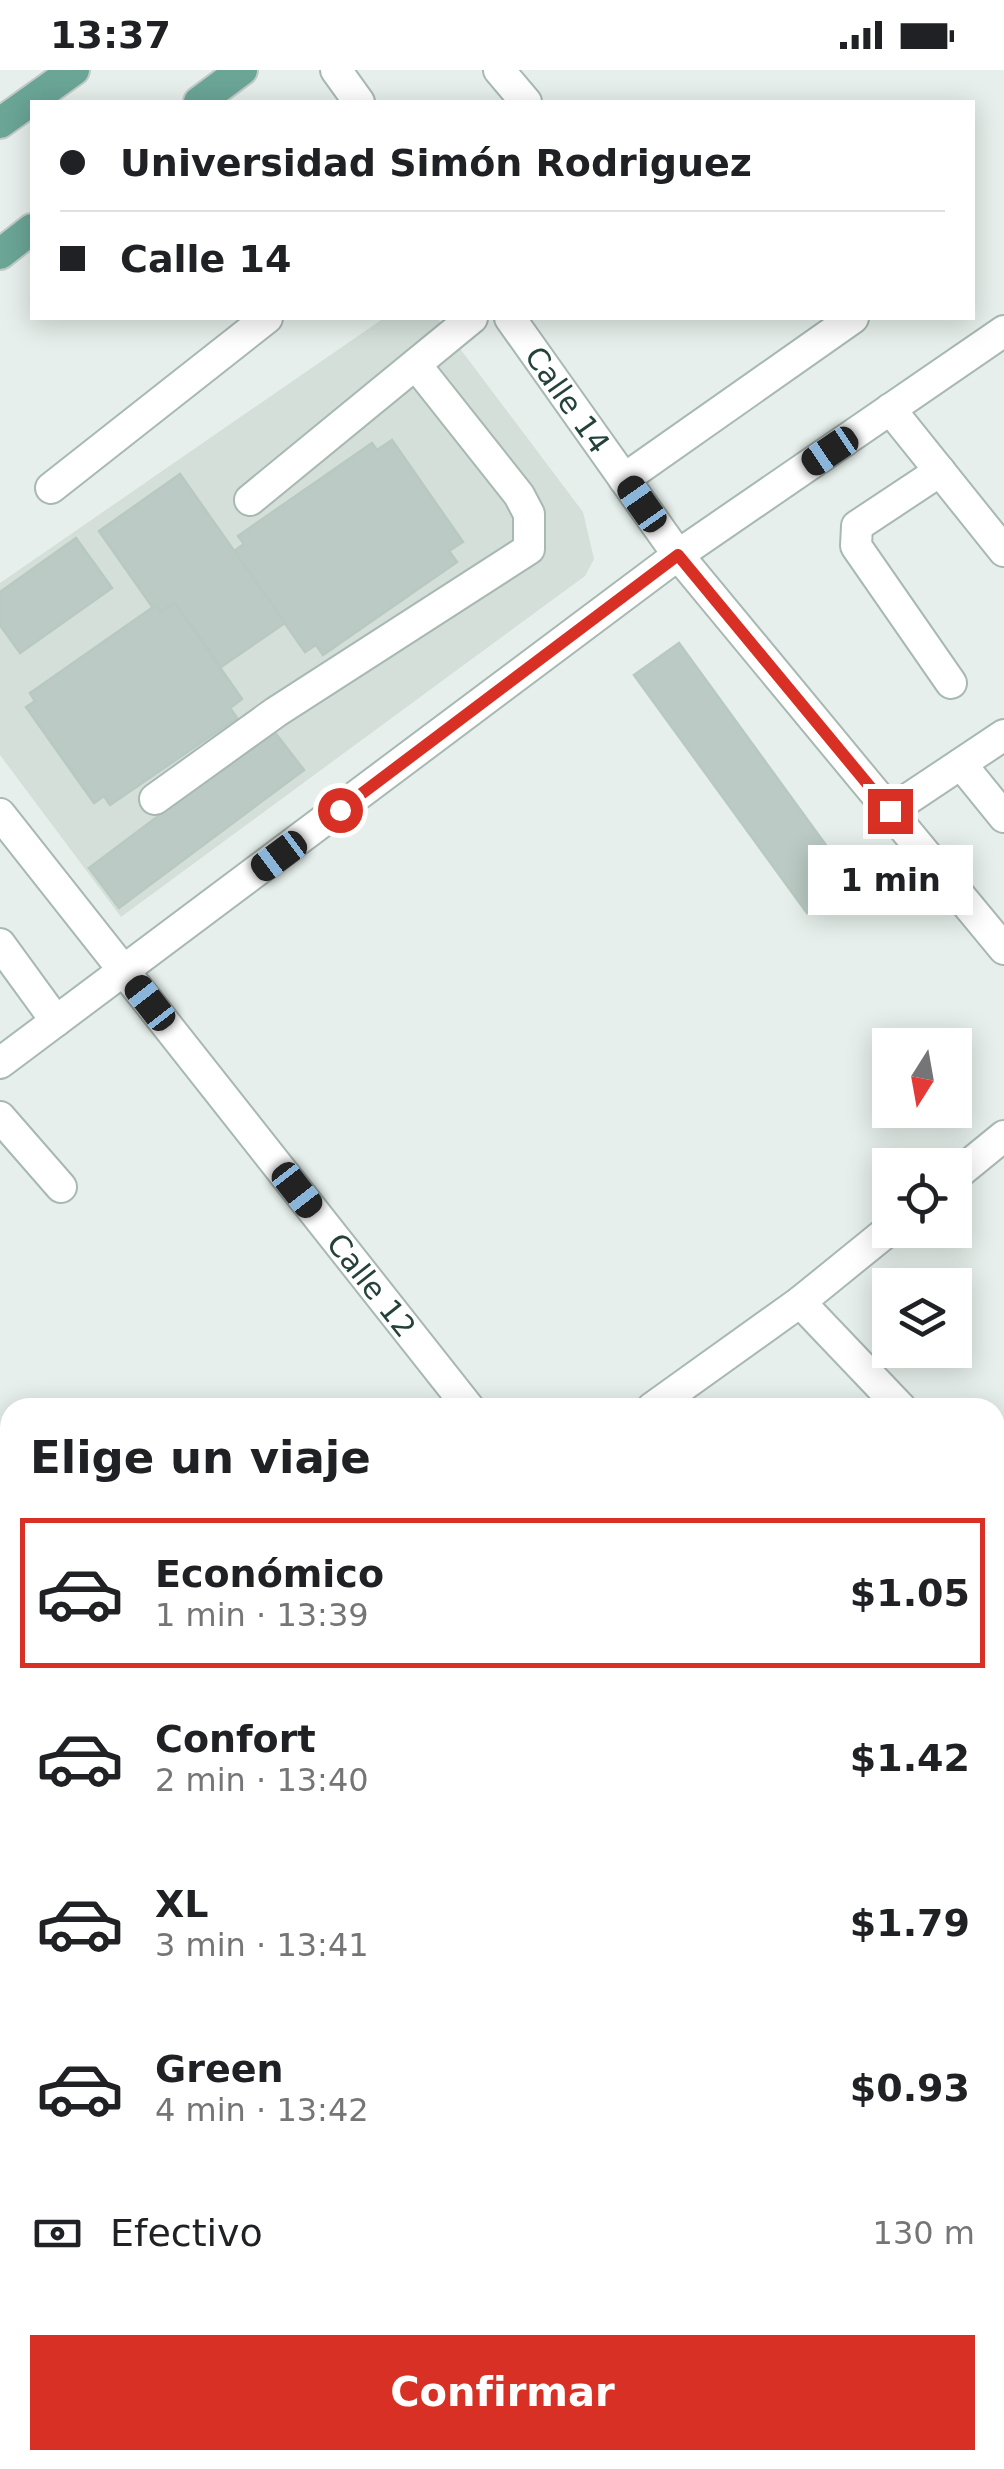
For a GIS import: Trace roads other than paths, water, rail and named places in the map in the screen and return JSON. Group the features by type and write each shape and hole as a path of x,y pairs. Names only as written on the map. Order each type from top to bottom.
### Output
{"main road":[{"path":"33,100 74,70"},
{"path":"202,100 242,70"},
{"path":"0,124 30,102"},
{"path":"0,254 30,231"}],"street":[{"path":"336,70 358,100"},
{"path":"500,70 524,100"},
{"path":"51,488 264,320"},
{"path":"250,500 470,320"},
{"name":"Calle 14","path":"511,320 678,555 1004,949"},
{"path":"624,479 850,320"},
{"path":"0,1063 678,555 1004,331"},
{"path":"155,799 276,712 529,549 529,514 519,495 416,364"},
{"path":"890,409 1004,552"},
{"path":"940,471 857,526 856,546 951,683"},
{"path":"890,811 1004,735"},
{"path":"961,764 1004,817"},
{"name":"Calle 12","path":"0,814 461,1398"},
{"path":"0,944 56,1020"},
{"path":"0,1117 61,1187"},
{"path":"972,1162 1004,1136"},
{"path":"666,1398 800,1302 872,1243"},
{"path":"800,1302 891,1398"}]}
